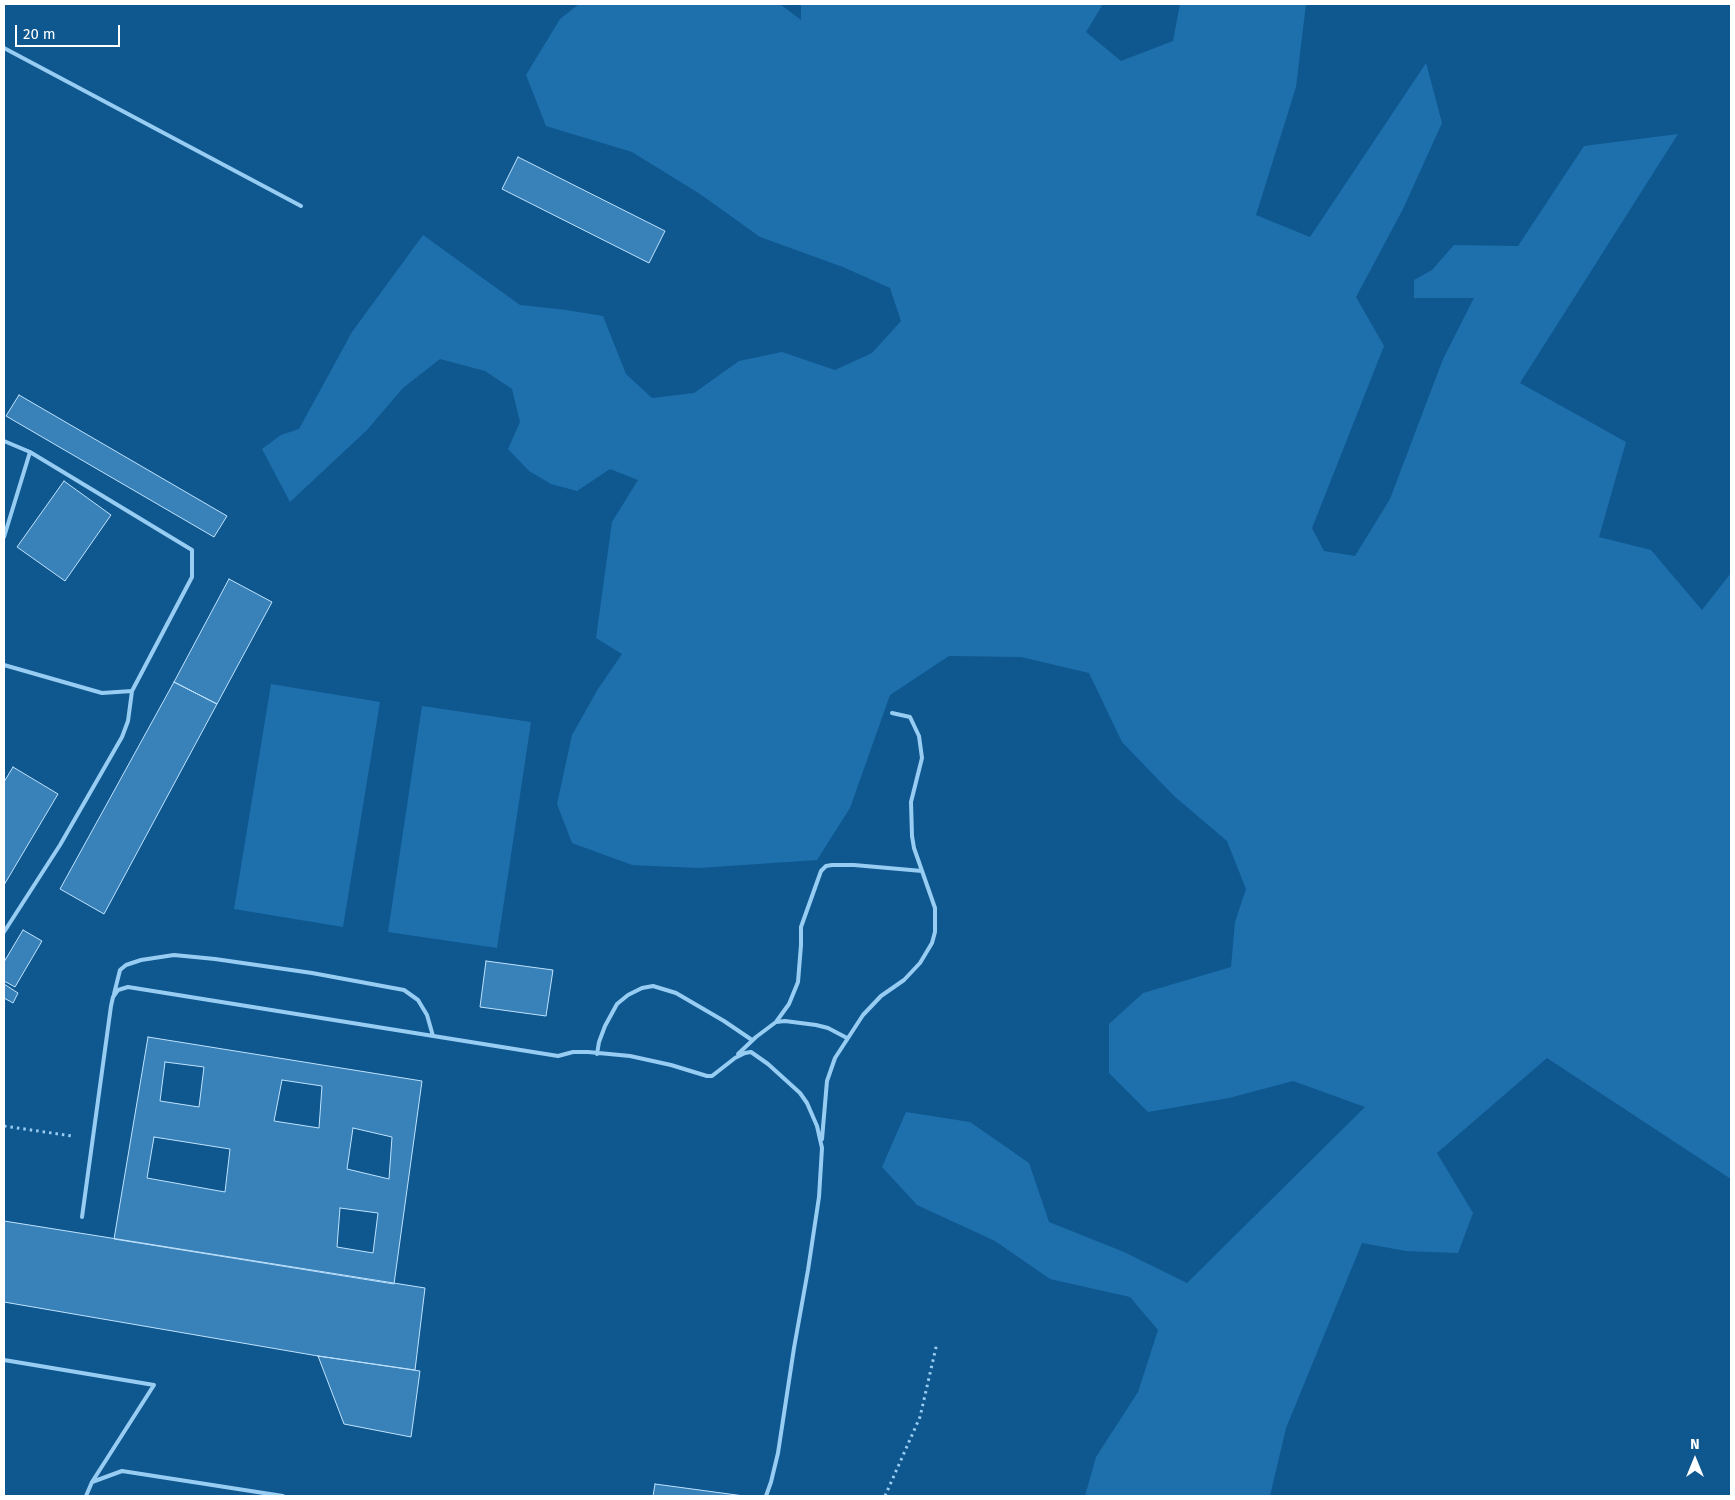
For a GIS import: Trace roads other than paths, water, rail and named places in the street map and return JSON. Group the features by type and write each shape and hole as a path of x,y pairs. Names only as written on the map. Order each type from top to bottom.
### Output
{"lane":[{"path":"4,48 301,206"},
{"path":"4,441 30,452 192,550 192,576 132,691 128,721 122,738 60,845 4,932"},
{"path":"4,537 30,452"},
{"path":"4,665 102,693 132,691"},
{"path":"766,1496 778,1453 819,1197 829,1073 835,1058 855,1025 876,1002 904,980 920,963 932,942 936,922 935,908 914,848 910,814 912,795 922,758 920,736 910,717 892,713"},
{"path":"114,997 118,990 128,987 558,1056 573,1052 630,1056 712,1076 735,1058 752,1040 776,1022 790,1004 798,982 800,927 821,870 826,866 832,865 854,865 922,871"},
{"path":"82,1217 114,997 120,970 126,965 141,960 174,955 312,973 404,990 418,1000 434,1036"},
{"path":"597,1054 605,1026 617,1004 628,995 642,988 653,986 676,993 752,1040"},
{"path":"776,1022 785,1021 816,1025 828,1028 847,1038"},
{"path":"735,1058 752,1052 800,1093 814,1116 822,1148"},
{"path":"4,1360 154,1385 92,1482 86,1496"},
{"path":"92,1482 122,1471 283,1496"}]}
